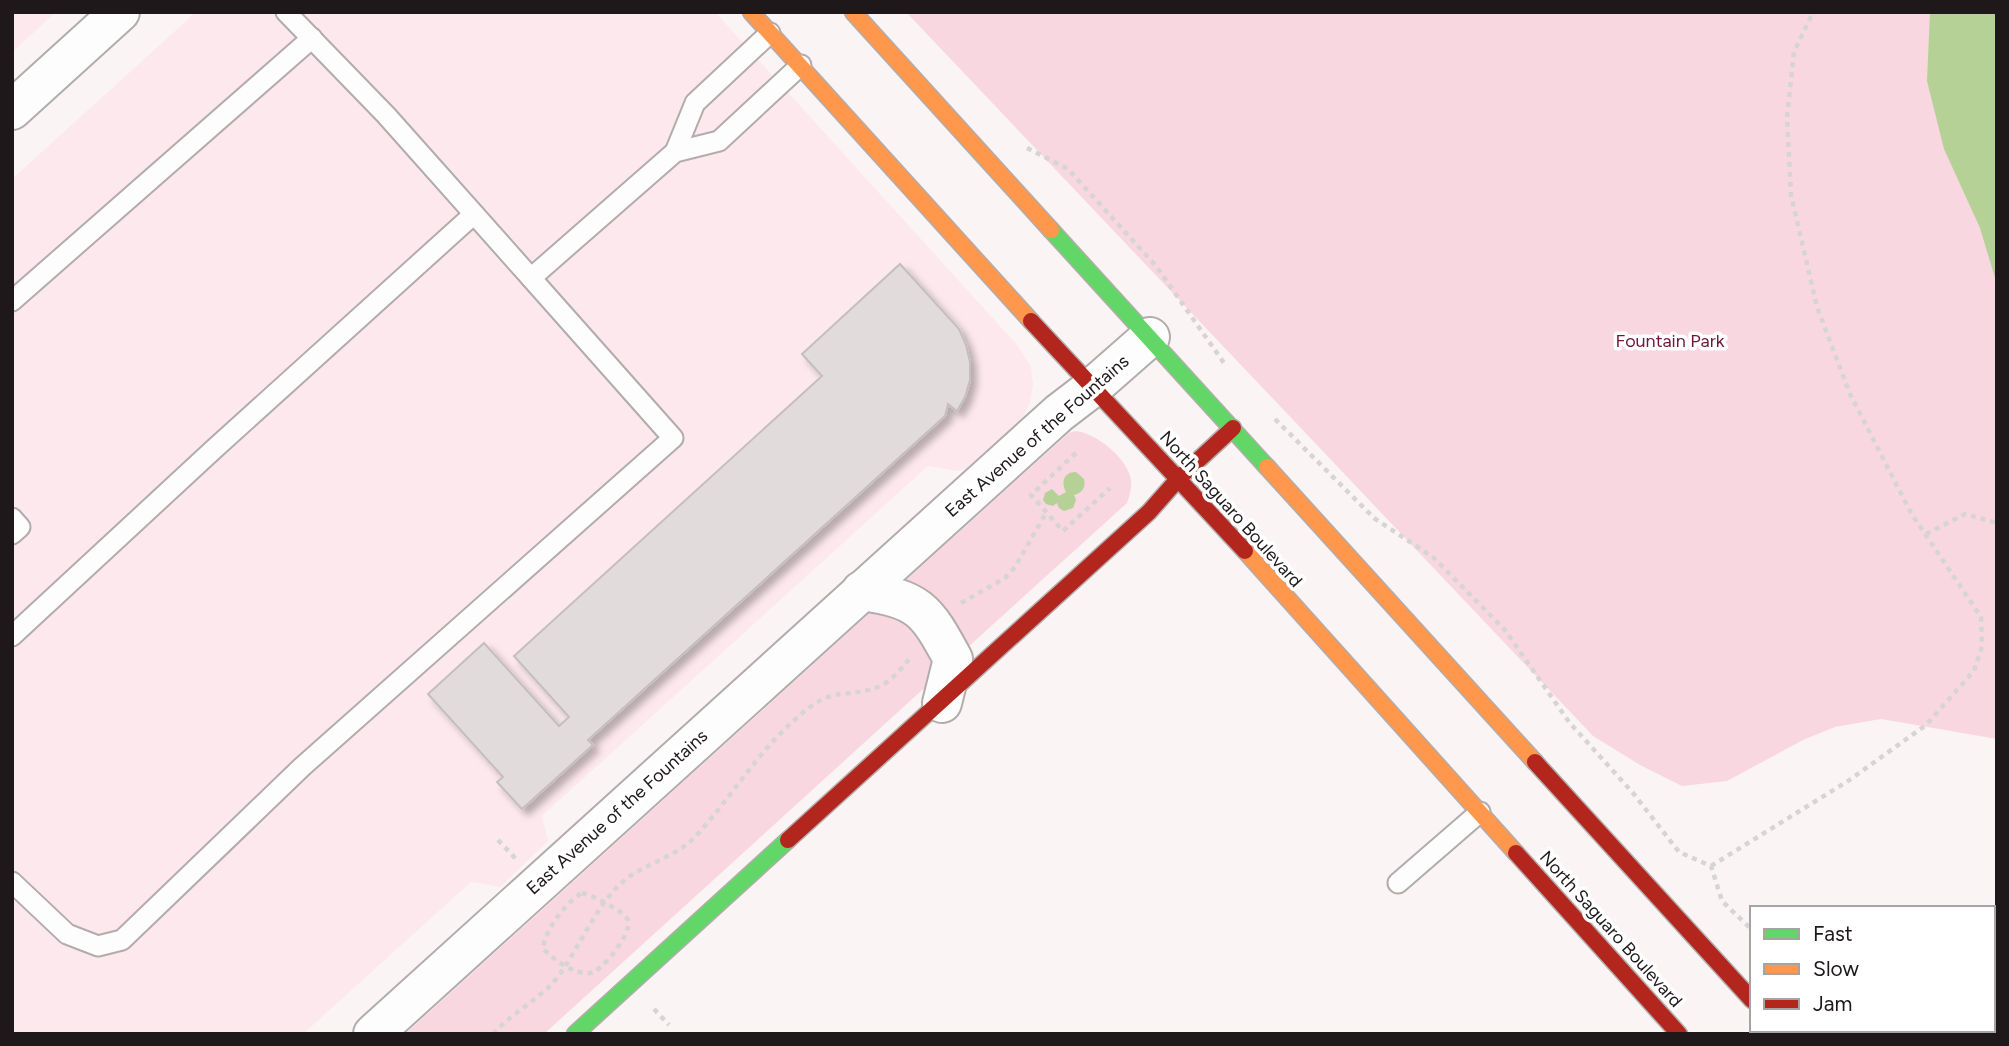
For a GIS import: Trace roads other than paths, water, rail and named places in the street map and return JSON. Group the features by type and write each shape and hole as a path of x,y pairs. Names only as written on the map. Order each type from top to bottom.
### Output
{"main road":[{"name":"North Saguaro Boulevard","path":"751,12 1179,478 1679,1034"},
{"path":"853,12 1750,998"},
{"path":"575,1034 942,703 1149,512 1179,478 1233,428"}],"street":[{"path":"12,110 120,12"},
{"name":"East Avenue of the Fountains","path":"373,1034 1059,413 1150,338"},
{"path":"862,591 892,595 912,603 935,627 953,659 942,703"}],"lane":[{"path":"12,882 66,934 98,946 122,940 309,761 673,438 386,115 286,12"},
{"path":"531,278 675,152 695,103 770,33"},
{"path":"12,302 312,38"},
{"path":"675,152 719,141 801,65"},
{"path":"12,636 474,214"},
{"path":"12,518 20,527 12,534"},
{"path":"1398,883 1480,812"}],"park label":[{"name":"Fountain Park","path":"1670,341"}]}
